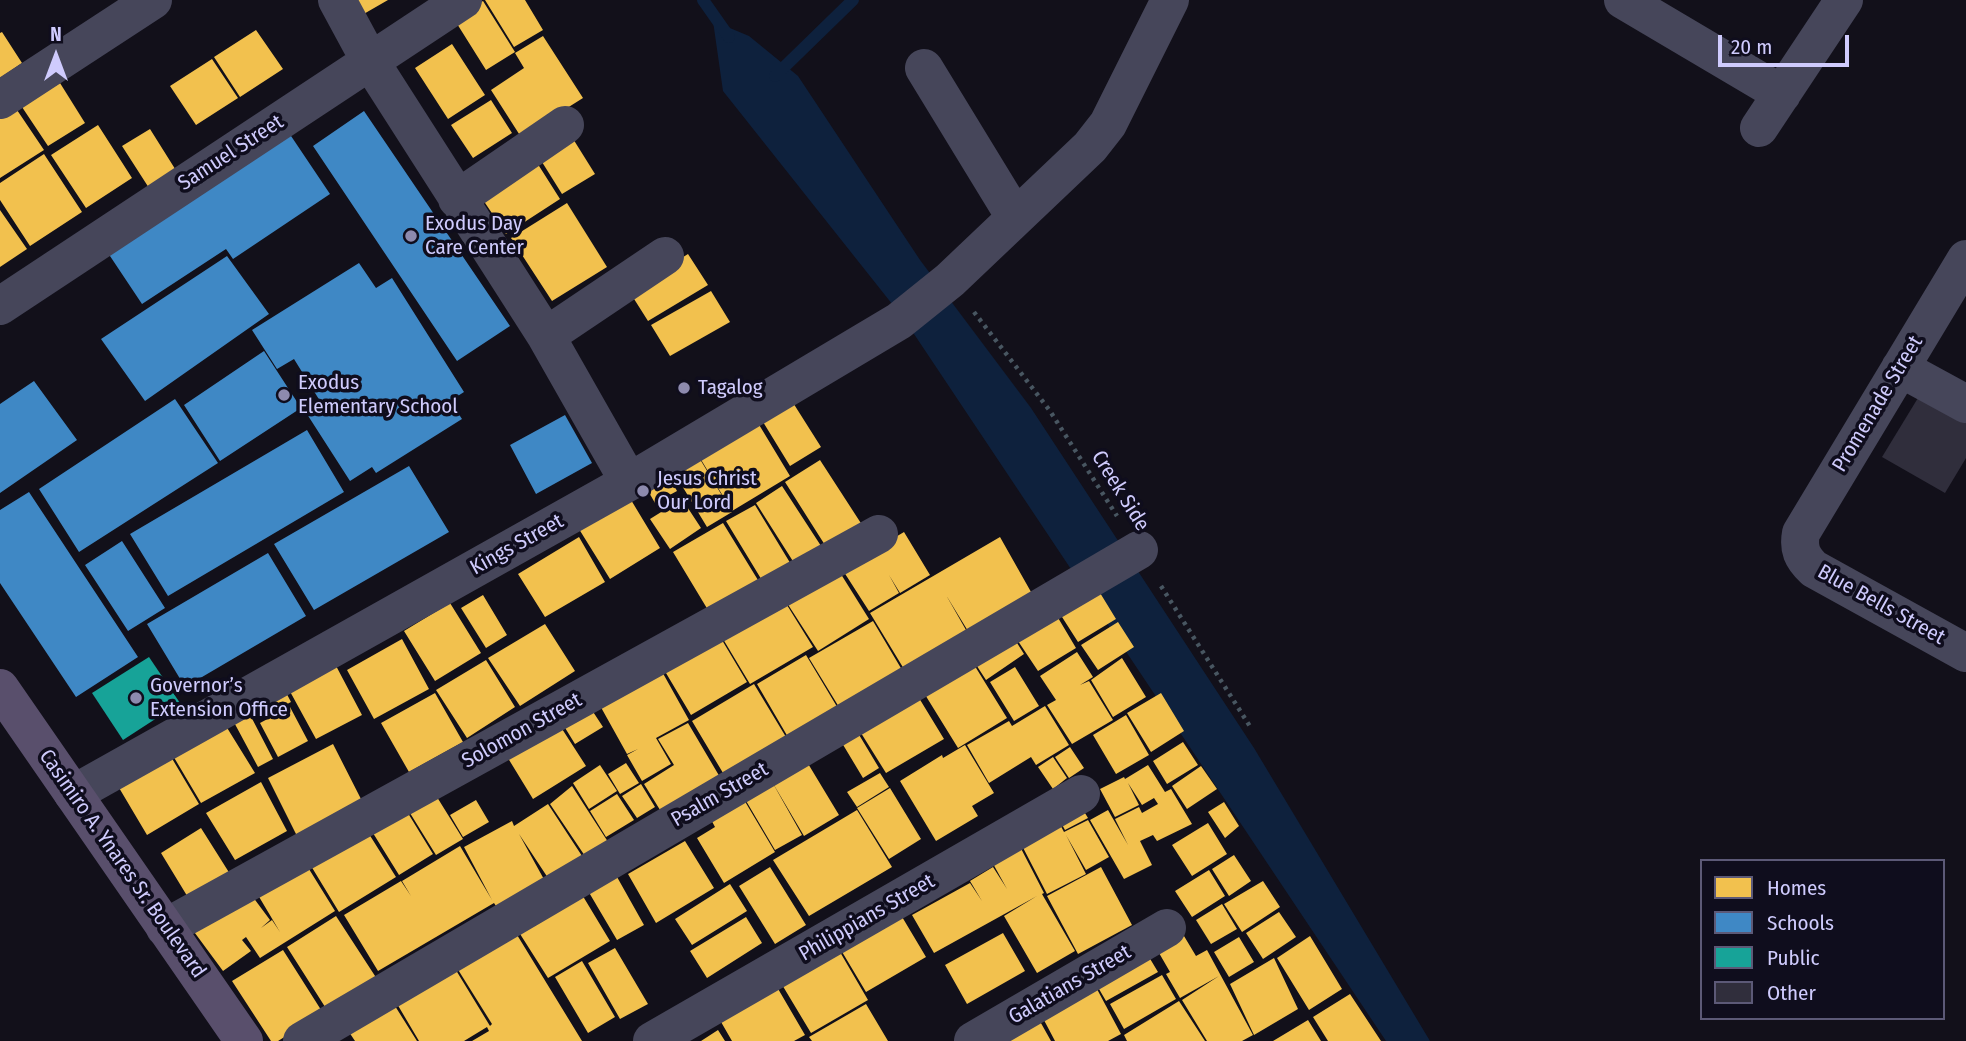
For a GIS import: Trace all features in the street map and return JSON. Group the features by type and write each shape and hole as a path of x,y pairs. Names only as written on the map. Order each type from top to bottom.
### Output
{"main road":[{"name":"Casimiro A. Ynares Sr. Boulevard","path":"0,688 244,1041"}],"street":[{"path":"0,100 153,0"},
{"path":"337,0 370,61 546,336 629,482"},
{"name":"Samuel Street","path":"0,306 463,0"},
{"name":"Kings Street","path":"73,794 629,482 899,321 945,283 1090,147 1108,124 1170,0"},
{"path":"1623,0 1782,94"},
{"path":"1759,128 1844,0"},
{"path":"923,68 1015,217"},
{"path":"457,199 565,125"},
{"path":"546,336 665,257"},
{"name":"Promenade Street","path":"1801,553 1801,533 1966,259"},
{"path":"1900,368 1966,404"},
{"name":"Solomon Street","path":"166,928 879,534"},
{"name":"Psalm Street","path":"302,1041 1134,553"},
{"name":"Blue Bells Street","path":"1801,553 1814,569 1966,653"},
{"name":"Philippians Street","path":"652,1041 1082,794"},
{"name":"Galatians Street","path":"972,1041 1167,928"}],"path":[{"name":"Creek Side","path":"945,283 1050,411 1134,553 1251,729"}],"water":[{"path":"713,21 749,36 798,76 920,260 1031,408 1254,748 1430,1041 1386,1041 904,319 723,91"}],"building: Homes":[{"path":"343,0 388,0 355,19"},
{"path":"485,0 525,0 543,30 514,47"},
{"path":"483,1 515,52 486,70 454,19"},
{"path":"256,30 283,69 240,97 214,57"},
{"path":"2,32 22,63 0,78 0,33"},
{"path":"543,36 583,98 521,137 491,90 524,68 515,53"},
{"path":"452,44 485,95 448,119 415,68"},
{"path":"212,59 238,98 196,125 170,86"},
{"path":"60,83 85,123 48,146 22,107"},
{"path":"491,100 512,133 473,158 451,125"},
{"path":"15,107 44,150 0,178 0,117"},
{"path":"98,125 132,178 86,208 51,155"},
{"path":"150,129 177,172 149,188 122,146"},
{"path":"570,134 595,174 562,194 537,154"},
{"path":"44,154 82,212 30,246 0,200 0,183"},
{"path":"534,158 560,199 506,234 479,194"},
{"path":"567,203 607,267 552,301 511,238"},
{"path":"0,210 27,249 0,267"},
{"path":"688,254 708,285 648,321 629,291"},
{"path":"711,291 730,322 670,356 651,325"},
{"path":"790,398 821,447 790,466 760,417"},
{"path":"755,418 790,476 732,511 697,453"},
{"path":"692,446 732,512 707,527 667,461"},
{"path":"820,460 866,531 830,553 785,482"},
{"path":"663,464 677,491 655,503 640,477"},
{"path":"782,486 823,549 796,566 756,503"},
{"path":"625,490 660,548 610,579 574,521"},
{"path":"682,499 701,528 670,549 650,519"},
{"path":"755,505 792,566 763,582 726,521"},
{"path":"723,523 761,585 711,615 673,552"},
{"path":"904,532 930,575 900,593 889,575 899,593 869,611 842,569"},
{"path":"579,537 605,582 545,617 518,574"},
{"path":"1000,537 1035,599 971,636 946,595 970,637 907,674 870,613"},
{"path":"839,571 869,619 818,651 787,603"},
{"path":"1094,583 1116,619 1078,642 1055,606"},
{"path":"483,595 507,635 486,648 461,608"},
{"path":"782,597 813,647 750,684 720,634"},
{"path":"450,603 481,653 435,681 404,631"},
{"path":"1054,611 1076,648 1038,671 1014,635"},
{"path":"873,621 905,675 842,712 809,658"},
{"path":"1118,622 1134,647 1098,670 1081,645"},
{"path":"545,624 575,671 520,706 488,658"},
{"path":"719,635 747,682 691,715 663,668"},
{"path":"1012,635 1024,654 986,680 973,660"},
{"path":"402,639 429,689 374,719 347,670"},
{"path":"1077,652 1093,677 1080,685 1089,681 1113,720 1072,744 1047,705 1056,700 1040,676"},
{"path":"806,655 842,715 792,744 757,684"},
{"path":"1122,658 1146,697 1113,717 1091,680"},
{"path":"486,660 515,707 467,738 436,690"},
{"path":"334,662 362,715 316,739 287,686"},
{"path":"973,663 1007,718 958,748 924,693"},
{"path":"1015,667 1039,706 1014,721 990,682"},
{"path":"660,668 689,720 656,738 671,764 642,781 627,755 638,749 627,754 598,702"},
{"path":"280,681 291,702 261,718 250,699"},
{"path":"754,684 789,742 726,778 692,721"},
{"path":"435,693 463,742 409,772 381,723"},
{"path":"1161,693 1184,731 1151,752 1127,713"},
{"path":"919,698 944,739 886,773 861,733"},
{"path":"586,701 603,727 575,744 559,718"},
{"path":"245,705 273,759 258,767 229,713"},
{"path":"1045,706 1069,745 1036,765 1031,757 989,783 967,745 1009,721 1012,726"},
{"path":"290,707 308,741 278,757 260,723"},
{"path":"1126,715 1149,755 1116,774 1093,735"},
{"path":"221,718 255,773 201,803 169,749"},
{"path":"555,718 586,766 533,799 503,750"},
{"path":"688,723 724,784 665,818 644,784 674,765 658,739"},
{"path":"858,733 879,768 863,778 842,743"},
{"path":"1183,742 1198,765 1167,784 1153,761"},
{"path":"333,744 362,801 298,838 268,778"},
{"path":"965,745 994,793 972,806 978,816 936,841 900,781 942,755 943,758"},
{"path":"1070,747 1084,768 1069,778 1055,757"},
{"path":"167,750 199,804 147,835 115,781"},
{"path":"804,757 839,815 804,836 771,780 802,835 775,850 742,794"},
{"path":"1053,757 1067,778 1053,789 1038,767"},
{"path":"626,763 639,783 620,794 608,774"},
{"path":"600,765 617,791 589,809 573,783"},
{"path":"1148,765 1165,792 1171,789 1192,824 1157,841 1153,835 1140,841 1152,865 1124,879 1090,820 1108,810 1128,845 1115,819 1139,807 1142,813 1158,804 1154,798 1142,805 1128,783 1139,805 1115,817 1100,789 1124,777 1125,779"},
{"path":"1201,766 1217,789 1187,809 1172,786"},
{"path":"880,773 889,787 857,807 847,792"},
{"path":"261,782 287,831 235,860 206,813"},
{"path":"641,784 655,807 637,818 622,796"},
{"path":"572,786 610,845 587,859 550,804"},
{"path":"890,788 921,839 889,859 857,808"},
{"path":"432,789 463,839 436,855 405,805"},
{"path":"740,793 775,852 724,883 697,838 715,827 707,812"},
{"path":"617,794 634,820 606,837 590,811"},
{"path":"476,800 489,822 463,837 450,815"},
{"path":"1077,800 1088,818 1065,830 1055,812"},
{"path":"1224,802 1239,826 1225,838 1208,812"},
{"path":"548,804 584,859 550,881 519,834 546,883 498,909 494,903 378,971 344,915 401,881 411,896 402,881 460,846 492,900 464,847 512,821 514,826"},
{"path":"403,805 433,854 399,875 368,825"},
{"path":"857,810 892,867 809,916 773,860"},
{"path":"1055,815 1064,832 1088,820 1109,857 1086,870 1066,835 1086,874 1047,894 1017,836"},
{"path":"1208,823 1227,854 1192,876 1172,845"},
{"path":"364,826 396,877 339,912 308,861"},
{"path":"201,828 230,874 189,899 161,853"},
{"path":"1013,833 1044,893 1042,894 1075,951 1037,973 1004,916 1037,896 934,953 912,915 970,883 982,901 970,881 993,867 1007,889 986,851"},
{"path":"685,841 714,888 656,923 628,874"},
{"path":"1234,855 1251,881 1229,896 1212,869"},
{"path":"304,861 335,911 260,958 246,937 242,940 251,951 223,971 189,925 244,885 270,920 261,928 272,920 280,932 255,890"},
{"path":"770,867 806,925 775,944 739,886"},
{"path":"1101,867 1132,925 1078,954 1047,896"},
{"path":"612,868 644,925 617,940 584,884"},
{"path":"1209,870 1225,896 1192,917 1175,891"},
{"path":"1263,881 1280,907 1242,932 1224,904"},
{"path":"730,884 747,911 692,945 675,919"},
{"path":"578,888 610,941 548,978 515,926"},
{"path":"1222,904 1237,929 1211,944 1196,920"},
{"path":"895,905 926,957 866,992 835,940"},
{"path":"1279,912 1296,937 1263,959 1246,933"},
{"path":"336,916 377,979 327,1010 287,947"},
{"path":"746,917 762,943 707,978 690,951"},
{"path":"511,925 582,1041 472,1041 489,1031 487,1027 464,1041 419,1041 393,997 451,962 490,1026 492,1024 452,960"},
{"path":"1181,931 1196,956 1207,950 1253,1035 1242,1041 1207,1041 1182,1000 1219,976 1180,998 1166,974 1170,972 1155,946"},
{"path":"1003,933 1025,971 967,1004 945,965"},
{"path":"1310,936 1342,989 1309,1010 1277,958"},
{"path":"1239,937 1254,962 1229,977 1214,952"},
{"path":"833,940 868,1000 811,1033 775,973"},
{"path":"1143,947 1158,972 1106,1001 1092,977"},
{"path":"615,948 648,1004 620,1019 588,963"},
{"path":"283,950 323,1013 278,1041 271,1041 232,981"},
{"path":"1274,958 1298,1009 1254,1035 1230,984"},
{"path":"582,961 615,1017 588,1033 555,977"},
{"path":"770,975 805,1035 794,1041 732,1041 713,1008"},
{"path":"1162,975 1176,999 1124,1029 1110,1004"},
{"path":"1090,976 1121,1034 1108,1041 1055,1041 1036,1005"},
{"path":"1350,994 1381,1041 1328,1041 1313,1017"},
{"path":"390,998 417,1041 355,1041 345,1026"},
{"path":"1179,1001 1205,1041 1127,1041 1124,1035"},
{"path":"866,1004 888,1041 812,1041 809,1037"},
{"path":"1032,1007 1051,1041 974,1041"},
{"path":"1308,1020 1321,1041 1273,1041"},
{"path":"718,1030 725,1041 701,1041"}],"building: Schools":[{"name":"Exodus Day Care Center","path":"364,111 510,326 457,361 313,146"},
{"path":"287,130 330,194 233,259 226,249 142,304 106,250"},
{"path":"227,256 269,314 145,401 101,339"},
{"path":"359,263 376,288 392,278 464,392 450,401 462,419 376,473 372,467 350,481 305,411 320,401 294,359 277,369 252,330"},
{"path":"264,351 301,408 220,461 184,405"},
{"path":"34,381 77,440 0,493 0,404"},
{"path":"175,399 218,463 79,552 39,489"},
{"path":"565,415 592,463 536,494 510,445"},
{"path":"307,430 344,492 168,596 130,534"},
{"path":"409,466 449,532 314,610 274,544"},
{"path":"29,492 138,657 76,697 0,583 0,510"},
{"path":"122,541 165,608 128,631 85,565"},
{"path":"268,553 306,616 185,687 147,624"}],"building: Public":[{"name":"Governor’s Extension Office","path":"149,657 180,703 123,740 92,693"}],"building: Other":[{"path":"1921,393 1966,419 1966,458 1945,493 1882,457"}],"waterway":[{"path":"703,0 729,37"},
{"path":"775,76 853,0"}],"place":[{"name":"Exodus Day Care Center","path":"411,236"},
{"name":"Tagalog","path":"684,388"},
{"name":"Exodus Elementary School","path":"284,395"},
{"name":"Jesus Christ Our Lord","path":"643,491"},
{"name":"Governor’s Extension Office","path":"136,698"}]}
